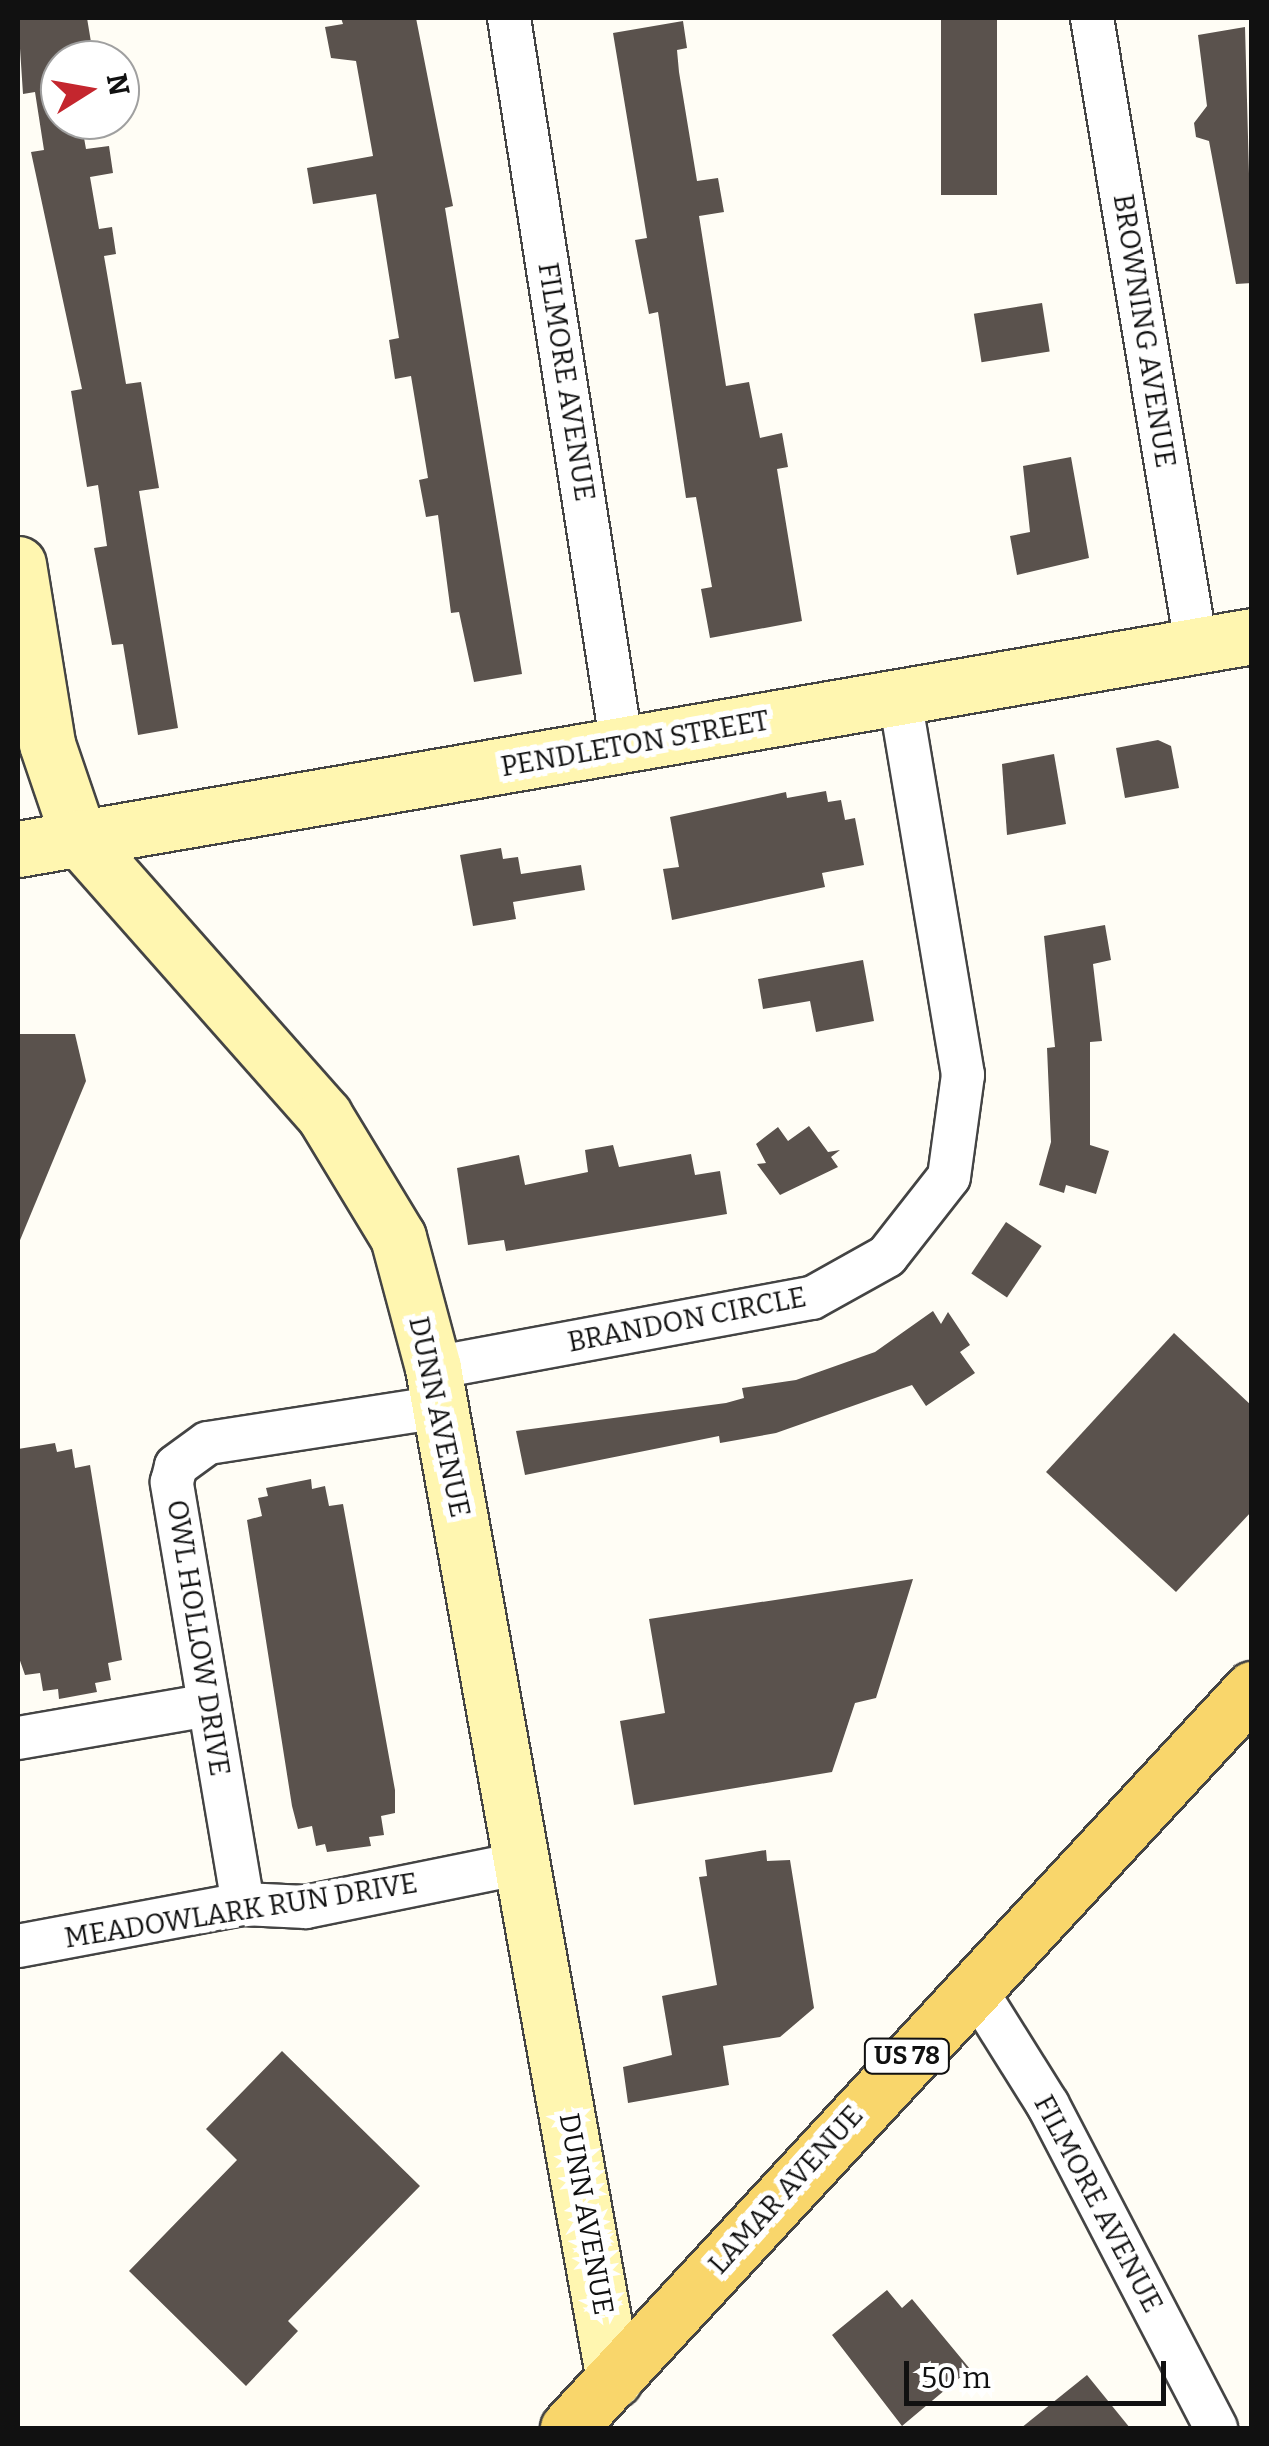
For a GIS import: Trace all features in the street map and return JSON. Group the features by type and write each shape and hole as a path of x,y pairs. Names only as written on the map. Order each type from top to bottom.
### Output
{"main road":[{"name":"LAMAR AVENUE","path":"568,2428 972,1984 1252,1689"}],"street":[{"name":"FILMORE AVENUE","path":"509,18 622,747"},
{"name":"BROWNING AVENUE","path":"1092,18 1196,645"},
{"name":"DUNN AVENUE","path":"18,564 47,744 79,838 324,1114 398,1238 436,1388 614,2380"},
{"name":"PENDLETON STREET","path":"18,849 1252,636"},
{"name":"BRANDON CIRCLE","path":"436,1388 812,1298 887,1256 950,1177 963,1075 900,698"},
{"name":"OWL HOLLOW DRIVE","path":"243,1904 172,1482 176,1466 208,1443 436,1388"},
{"path":"18,1738 209,1705"},
{"name":"MEADOWLARK RUN DRIVE","path":"18,1946 243,1904 306,1907 523,1863"},
{"name":"FILMORE AVENUE","path":"972,1984 1048,2105 1216,2428"}],"building":[{"path":"18,18 87,18 91,40 40,40 40,124 35,92 23,94"},
{"path":"341,18 416,18 453,206 445,208 522,674 474,682 459,612 451,613 438,515 426,517 419,480 428,478 411,376 395,379 389,340 399,338 376,194 313,204 307,168 373,156 356,61 331,58 325,27 343,24"},
{"path":"941,18 997,18 997,195 941,195"},
{"path":"683,21 687,48 677,50 697,181 718,178 724,212 699,216 726,386 749,382 760,438 782,433 788,467 777,469 802,621 710,638 701,589 712,587 696,497 686,498 658,312 649,314 635,240 647,238 613,33"},
{"path":"1245,27 1252,283 1236,284 1209,141 1196,137 1194,123 1207,106 1198,35"},
{"path":"42,140 84,140 86,149 109,146 113,173 90,177 99,229 112,227 116,254 104,256 126,384 141,382 159,488 139,491 178,728 138,735 123,644 112,645 94,548 107,546 98,485 87,487 71,391 82,389 31,152 44,150"},
{"path":"1042,303 1050,351 982,362 974,314"},
{"path":"1071,457 1089,558 1017,575 1010,536 1030,532 1023,466"},
{"path":"1158,740 1171,746 1179,788 1125,798 1116,748"},
{"path":"1054,754 1066,824 1007,835 1002,764"},
{"path":"826,791 828,802 841,800 845,820 855,818 864,865 822,873 825,887 672,920 663,869 679,867 670,817 786,792 787,798"},
{"path":"501,848 503,859 518,857 521,874 581,865 585,890 513,902 516,919 473,926 460,855"},
{"path":"1105,925 1111,960 1093,964 1102,1041 1090,1042 1090,1145 1109,1151 1096,1194 1066,1185 1064,1193 1039,1185 1051,1142 1047,1048 1055,1047 1044,936"},
{"path":"863,960 874,1021 816,1032 810,1001 763,1009 758,979"},
{"path":"18,1034 75,1034 86,1081 18,1245"},
{"path":"809,1126 828,1152 840,1150 831,1157 838,1167 780,1195 757,1164 766,1163 756,1144 778,1127 788,1141"},
{"path":"613,1145 619,1167 691,1154 695,1175 720,1171 727,1214 506,1251 504,1240 468,1245 457,1168 519,1155 525,1185 588,1172 585,1150"},
{"path":"1006,1222 1042,1246 1007,1297 971,1273"},
{"path":"933,1311 941,1324 948,1312 970,1345 960,1352 975,1373 926,1406 912,1385 776,1433 720,1443 719,1436 525,1475 516,1431 744,1398 742,1388 796,1380 875,1352"},
{"path":"1174,1333 1252,1406 1252,1511 1176,1592 1046,1472"},
{"path":"55,1443 57,1452 72,1449 75,1468 90,1465 122,1660 108,1663 111,1680 95,1683 97,1692 59,1699 58,1689 43,1691 40,1673 25,1675 18,1655 18,1449"},
{"path":"311,1479 312,1489 325,1486 329,1506 343,1504 395,1790 395,1813 381,1816 384,1835 369,1837 371,1846 327,1852 325,1844 316,1846 312,1826 298,1829 292,1806 247,1520 262,1516 258,1498 268,1496 266,1488"},
{"path":"913,1579 876,1698 855,1703 832,1772 634,1805 620,1721 665,1713 649,1619"},
{"path":"766,1850 767,1861 790,1860 814,2008 780,2037 723,2046 729,2085 628,2103 623,2067 672,2055 662,1996 717,1985 699,1877 707,1876 705,1860"},
{"path":"282,2051 420,2186 288,2321 298,2331 246,2386 129,2271 237,2160 206,2129"},
{"path":"887,2290 902,2308 912,2299 970,2369 902,2426 832,2335"},
{"path":"1087,2375 1130,2428 1021,2428"}]}
